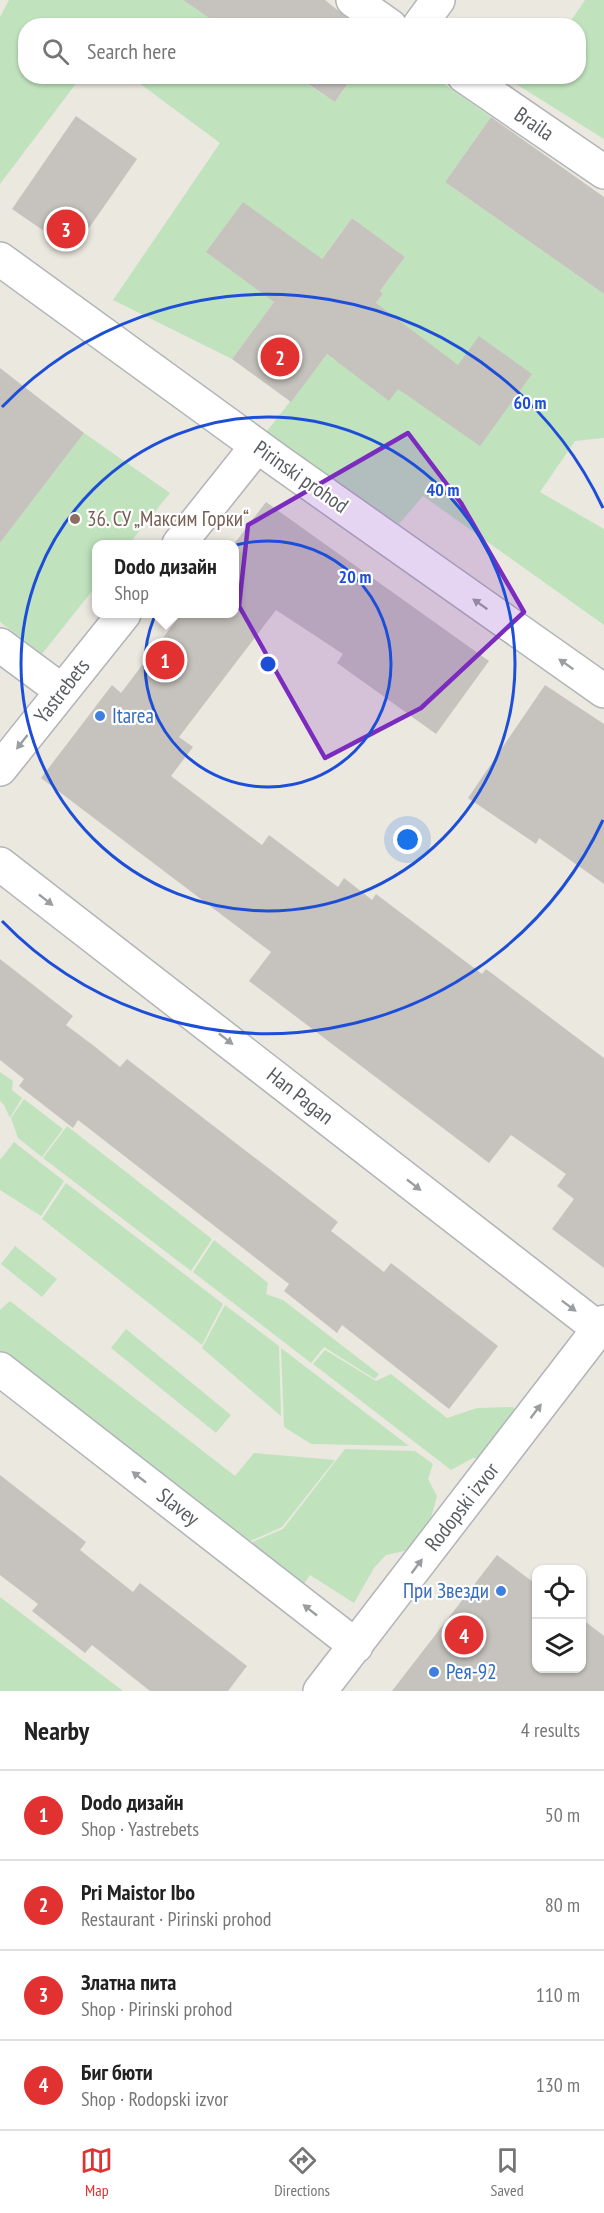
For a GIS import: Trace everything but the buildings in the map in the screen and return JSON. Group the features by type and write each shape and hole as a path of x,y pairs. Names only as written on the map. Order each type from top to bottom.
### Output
{"street":[{"path":"353,0 379,18"},
{"path":"425,18 438,0"},
{"name":"Braila","path":"476,84 604,172"},
{"name":"Pirinski prohod","path":"0,259 257,446 604,691"},
{"path":"182,540 257,446"},
{"name":"Yastrebets","path":"0,769 121,618"},
{"path":"0,645 62,692"},
{"name":"Han Pagan","path":"0,864 602,1325"},
{"name":"Rodopski izvor","path":"320,1691 602,1325"},
{"name":"Slavey","path":"0,1369 356,1646"}],"highlighted area":[{"path":"408,433 461,503 524,612 421,708 325,758 239,606 248,525"}],"green space":[{"path":"9,0 183,0 210,18 18,18 18,84 76,84 0,184 0,17"},
{"path":"585,0 604,0 604,139 516,84 586,84 586,18 573,18"},
{"path":"140,84 307,84 335,102 348,84 444,84 491,117 445,182 604,294 604,438 575,441 540,492 604,529 604,625 423,496 399,524 264,435 327,354 334,360 383,294 380,291 405,257 352,218 312,272 302,264 232,359 113,300 220,143"},
{"name":"36. СУ „Максим Горки“","path":"84,433 170,493 132,540 92,540 92,591 42,654 0,622 0,543"},
{"path":"0,1072 13,1081 12,1090 22,1098 10,1118 0,1101"},
{"path":"24,1099 63,1129 42,1157 18,1138 11,1118"},
{"path":"67,1126 212,1239 191,1271 43,1158"},
{"path":"14,1142 64,1181 41,1216 0,1190 0,1160"},
{"path":"66,1183 223,1304 202,1345 42,1219"},
{"path":"214,1240 268,1283 266,1294 283,1300 379,1374 375,1379 324,1347 311,1363 193,1272"},
{"path":"15,1246 57,1279 42,1297 1,1264"},
{"path":"10,1301 235,1476 254,1453 335,1460 282,1527 237,1547 0,1363 0,1310"},
{"path":"225,1305 279,1346 281,1416 202,1348"},
{"path":"126,1329 231,1415 216,1433 111,1348"},
{"path":"281,1348 409,1446 311,1444 284,1427"},
{"path":"325,1350 376,1381 391,1374 447,1418 477,1408 513,1407 524,1424 495,1460 473,1458 451,1470 313,1364"},
{"path":"345,1449 415,1451 433,1464 428,1479 437,1496 423,1547 386,1555 374,1568 354,1603 310,1575 297,1594 238,1548 283,1529"},
{"path":"0,1597 123,1691 0,1691"}],"place":[{"name":"Златна пита","path":"66,229"},
{"name":"Pri Maistor Ibo","path":"280,357"},
{"name":"36. СУ „Максим Горки“","path":"75,519"},
{"name":"Dodo дизайн","path":"165,660"},
{"name":"Itarea","path":"100,716"},
{"name":"При Звезди","path":"501,1591"},
{"name":"Биг бюти","path":"464,1635"},
{"name":"Рея-92","path":"434,1672"}]}
